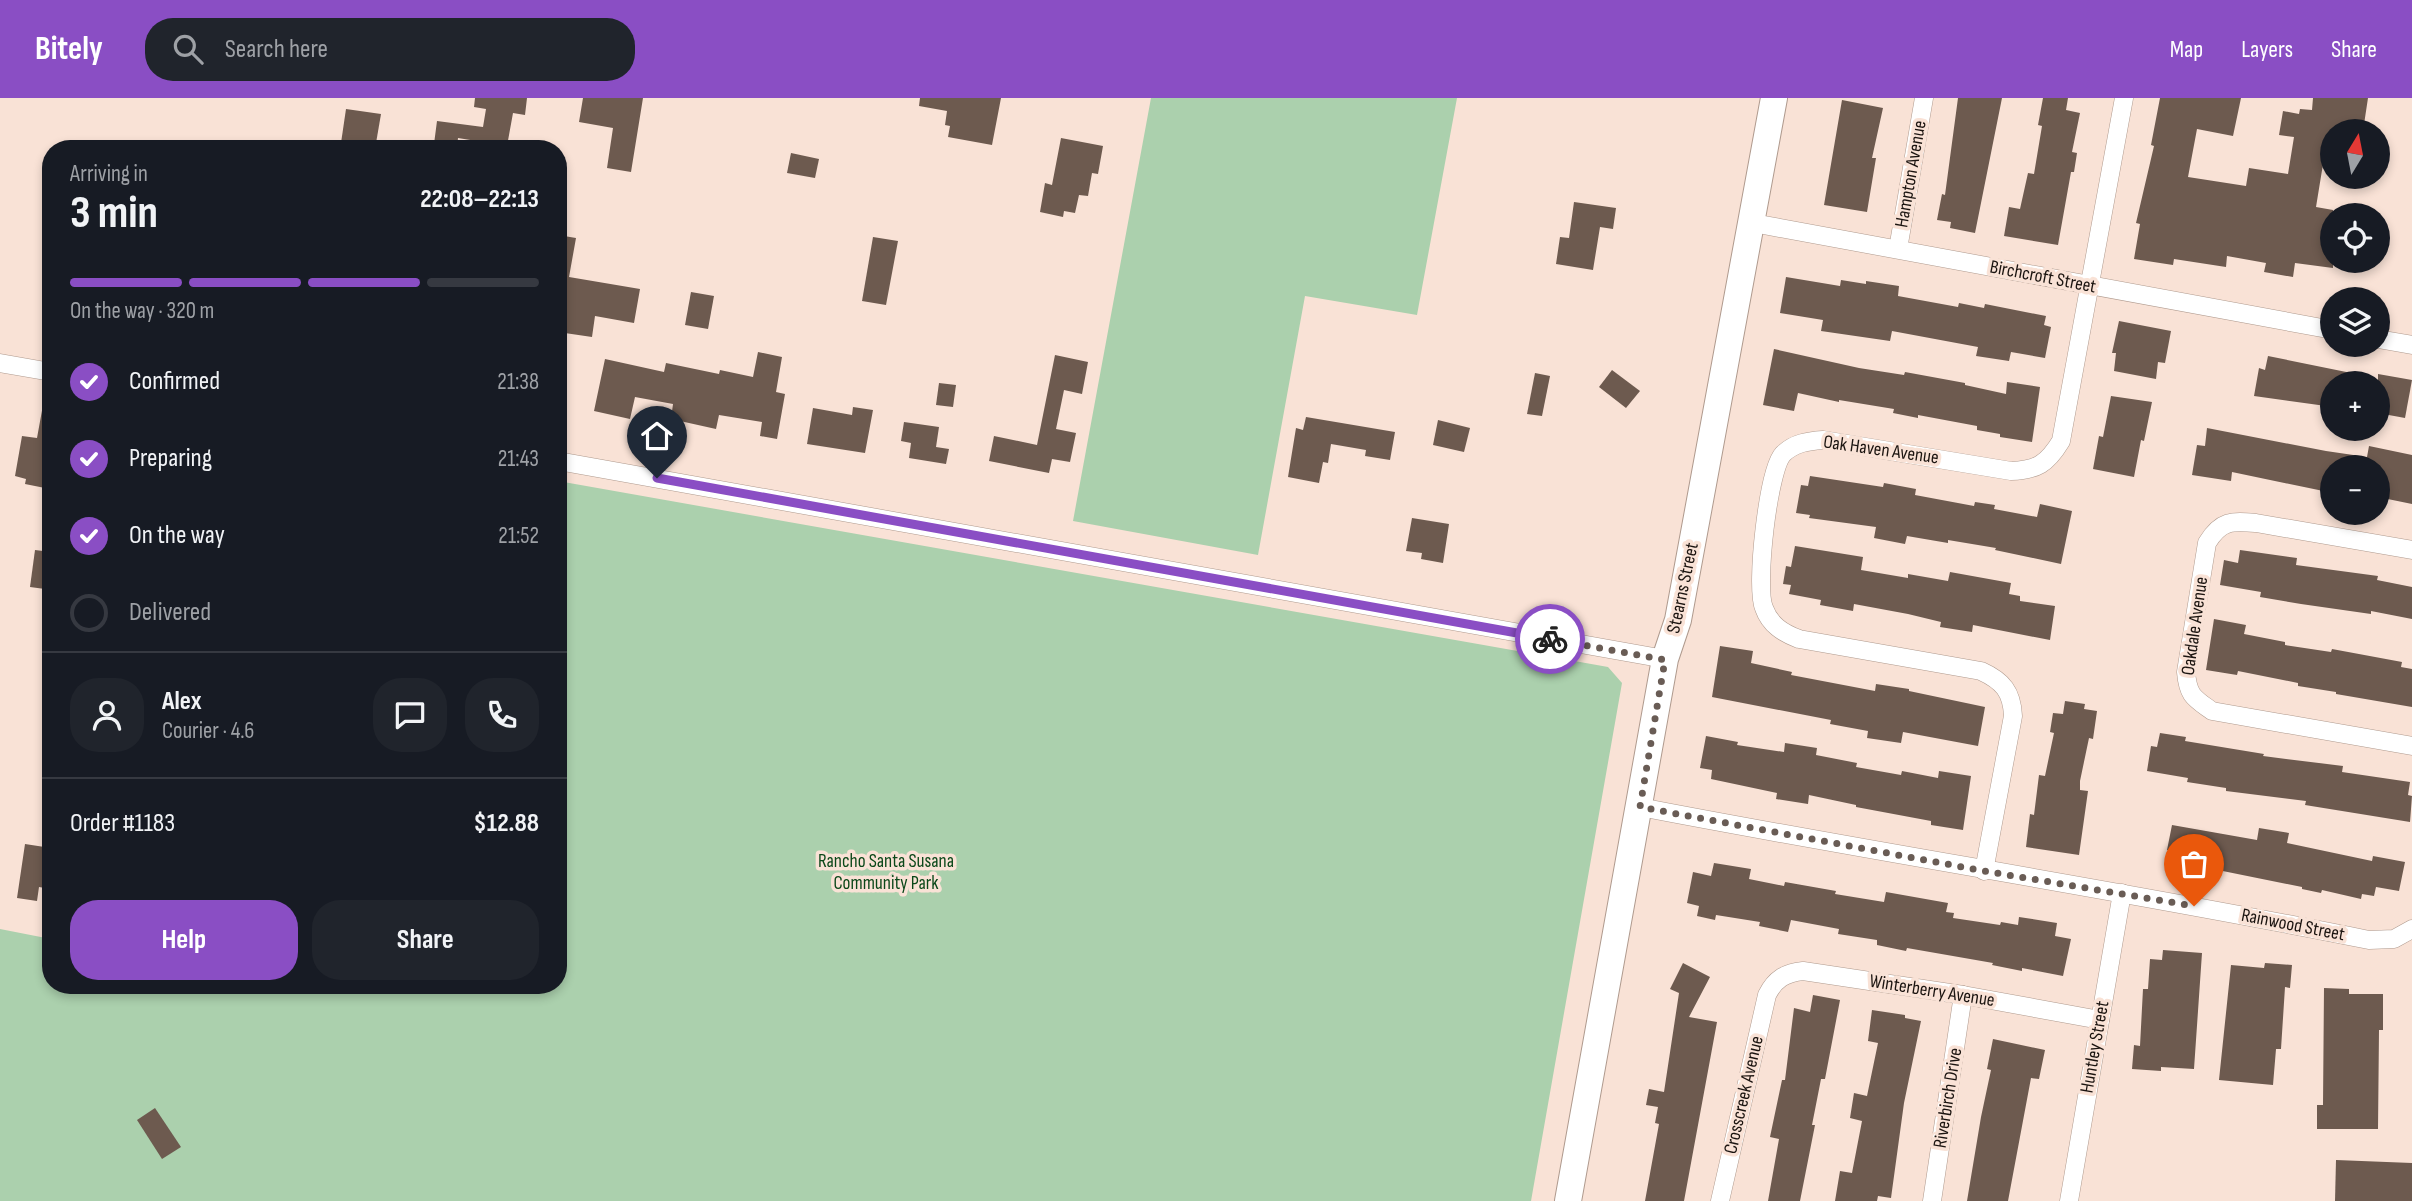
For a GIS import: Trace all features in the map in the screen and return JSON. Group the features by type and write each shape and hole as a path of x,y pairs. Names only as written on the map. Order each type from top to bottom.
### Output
{"main road":[{"name":"Stearns Street","path":"1568,1201 1665,660 1678,620 1774,98"}],"street":[{"name":"Hampton Avenue","path":"1898,249 1924,98"},
{"name":"Oak Haven Avenue","path":"1984,871 2013,716 2012,700 1993,676 1981,671 1800,639 1775,626 1763,608 1760,589 1770,488 1774,471 1783,454 1802,442 1823,440 2011,471 2026,470 2051,457 2061,441 2124,98"},
{"name":"Birchcroft Street","path":"1753,223 2320,328"},
{"path":"2390,341 2412,345"},
{"path":"0,363 42,370"},
{"path":"567,463 1665,660"},
{"name":"Oakdale Avenue","path":"2412,550 2256,523 2233,522 2223,526 2207,543 2186,673 2192,697 2212,711 2412,746"},
{"name":"Rainwood Street","path":"1640,807 2369,940 2394,939 2410,931"},
{"name":"Huntley Street","path":"2069,1201 2122,893"},
{"name":"Winterberry Avenue","path":"1769,990 1781,977 1790,972 1803,971 1963,995 2100,1020"},
{"name":"Crosscreek Avenue","path":"1720,1201 1769,990"},
{"name":"Riverbirch Drive","path":"1932,1201 1963,995"}],"green space":[{"path":"1151,98 1457,98 1417,315 1305,296 1258,555 1073,521"},
{"name":"Rancho Santa Susana Community Park","path":"567,483 1608,667 1622,683 1531,1201 0,1201 0,929 42,937 42,994 567,994"}],"building":[{"path":"475,98 527,98 525,115 513,113 508,140 435,140 437,121 483,127 486,109 474,107"},
{"path":"583,98 643,98 631,172 607,168 613,128 579,122"},
{"path":"920,98 1001,98 992,145 948,137 950,126 945,125 947,111 919,106"},
{"path":"1958,98 2002,98 1975,233 1950,228 1951,222 1937,220 1942,194 1945,195"},
{"path":"2043,98 2068,98 2066,110 2080,113 2072,152 2077,153 2074,172 2071,172 2058,245 2004,236 2009,207 2020,209 2028,173 2034,174 2042,126 2038,125"},
{"path":"2160,98 2241,98 2233,136 2197,129 2188,177 2246,186 2249,168 2288,174 2294,137 2279,135 2283,111 2299,114 2300,109 2312,110 2313,98 2368,98 2365,119 2320,119 2320,182 2316,207 2320,208 2320,266 2295,263 2293,277 2264,272 2266,263 2227,256 2226,267 2174,259 2173,265 2134,259 2140,224 2136,223 2154,146 2151,145"},
{"path":"1842,100 1883,108 1872,158 1876,158 1867,212 1824,205"},
{"path":"346,109 381,114 377,140 341,140"},
{"path":"1061,138 1103,146 1098,174 1092,173 1088,196 1079,195 1075,213 1064,211 1063,217 1040,212 1045,183 1052,185"},
{"path":"791,153 819,159 815,178 787,173"},
{"path":"1574,202 1616,208 1613,229 1600,227 1593,270 1556,264 1560,237 1569,238"},
{"path":"567,236 576,238 569,277 640,289 634,323 595,316 592,337 567,333"},
{"path":"873,237 898,241 886,305 862,301"},
{"path":"1786,277 1840,286 1841,280 1866,284 1866,281 1899,286 1898,296 1958,307 1959,303 1984,308 1985,304 2046,316 2044,325 2051,327 2045,358 2011,352 2009,361 1976,356 1978,347 1892,331 1890,341 1821,331 1823,320 1780,313"},
{"path":"691,292 714,296 708,329 685,325"},
{"path":"2119,321 2171,331 2165,363 2158,362 2156,379 2114,371 2116,353 2112,353"},
{"path":"1774,349 1859,368 1904,375 1905,372 1965,383 2006,394 2007,382 2040,387 2032,442 2000,437 2000,434 1977,430 1977,426 1918,415 1918,418 1893,413 1894,409 1839,402 1798,393 1794,411 1763,405"},
{"path":"758,352 782,357 776,392 785,394 777,439 760,436 762,422 719,415 716,429 671,419 673,404 635,397 630,419 594,411 605,359 664,372 666,363 719,374 720,370 753,377"},
{"path":"1055,355 1088,362 1082,394 1064,390 1056,429 1076,433 1070,462 1052,459 1049,473 989,461 994,436 1037,445"},
{"path":"2268,356 2342,371 2320,371 2320,405 2254,396 2259,368 2265,370"},
{"path":"1612,370 1640,391 1626,408 1599,387"},
{"path":"1535,373 1550,376 1542,416 1527,414"},
{"path":"2390,376 2412,380 2405,418 2390,415"},
{"path":"939,383 956,385 953,407 936,405"},
{"path":"2111,396 2152,402 2134,477 2093,469"},
{"path":"853,407 873,410 865,453 807,444 813,408 852,415"},
{"path":"42,410 42,487 25,484 26,479 15,476 22,436 37,438"},
{"path":"1306,417 1395,432 1390,460 1365,456 1366,450 1331,444 1328,463 1323,462 1319,483 1288,477 1296,428 1303,430"},
{"path":"1438,420 1470,428 1464,452 1433,445"},
{"path":"904,422 939,427 936,447 949,449 946,464 909,458 911,443 901,441"},
{"path":"2207,428 2353,455 2320,455 2320,490 2232,472 2231,481 2192,475 2197,445 2205,446"},
{"path":"2369,446 2412,455 2412,504 2390,499 2390,455 2367,455"},
{"path":"1810,476 1883,487 1884,483 1916,489 1915,495 1974,506 1975,502 1995,505 1994,509 2037,517 2040,504 2072,511 2061,564 1995,550 1996,548 1948,540 1948,543 1907,536 1905,544 1874,538 1876,527 1809,518 1810,515 1796,513 1801,485 1808,486"},
{"path":"1412,518 1449,524 1443,563 1421,559 1422,553 1406,551"},
{"path":"1795,546 1863,557 1861,570 1948,581 1950,572 2011,583 2009,594 2020,596 2020,601 2055,606 2050,640 1973,625 1972,632 1940,627 1941,622 1908,614 1854,604 1853,611 1820,605 1821,600 1789,594 1791,585 1783,584 1786,566 1791,567"},
{"path":"35,550 42,551 42,589 30,587"},
{"path":"2240,550 2297,558 2296,565 2378,576 2377,580 2412,587 2412,619 2260,597 2261,592 2220,585 2224,560 2238,563"},
{"path":"2214,619 2246,625 2244,634 2285,642 2285,645 2331,652 2332,649 2402,662 2401,667 2412,669 2412,707 2336,694 2238,671 2237,675 2206,670"},
{"path":"1720,646 1753,651 1751,663 1792,672 1791,675 1875,691 1876,684 1909,689 1985,707 1978,746 1903,732 1901,743 1867,738 1868,731 1830,724 1831,720 1712,697"},
{"path":"2065,701 2085,704 2084,709 2097,711 2093,739 2089,738 2080,781 2080,790 2088,791 2079,855 2026,847 2030,814 2034,815 2039,775 2045,776 2054,733 2050,732 2053,713 2063,714"},
{"path":"2160,733 2186,737 2185,741 2264,754 2263,756 2343,766 2342,772 2410,782 2410,822 2305,805 2306,801 2226,791 2226,788 2187,782 2188,778 2147,771 2151,746 2157,747"},
{"path":"1706,736 1738,742 1737,745 1784,752 1785,743 1817,748 1816,755 1857,763 1856,767 1901,775 1902,771 1938,778 1939,771 1971,776 1963,830 1931,825 1931,821 1809,795 1808,804 1776,799 1777,793 1711,779 1712,770 1700,768"},
{"path":"2172,825 2257,840 2259,828 2289,833 2287,843 2372,861 2373,856 2405,862 2399,891 2376,887 2374,896 2362,894 2361,899 2203,867 2184,866 2186,854 2167,850"},
{"path":"25,844 42,847 42,888 39,887 37,901 17,898"},
{"path":"1714,863 1751,869 1749,879 1784,886 1785,882 1884,902 1886,892 1948,903 1946,912 1954,913 1953,918 2000,925 2001,922 2018,925 2019,917 2057,923 2055,936 2071,939 2063,976 2022,968 2022,971 1992,965 1993,963 1907,948 1906,951 1877,945 1877,940 1838,934 1839,929 1791,920 1788,932 1759,926 1760,922 1716,915 1715,920 1697,916 1699,906 1687,903 1693,872 1711,876"},
{"path":"2163,950 2202,953 2194,1069 2132,1069 2134,1045 2140,1046 2143,989 2148,989 2150,959 2162,960"},
{"path":"1683,963 1710,977 1689,1017 1717,1022 1684,1201 1645,1201 1659,1124 1655,1123 1658,1107 1646,1105 1649,1089 1664,1092 1679,993 1670,989"},
{"path":"2265,963 2292,965 2290,988 2285,987 2281,1049 2276,1049 2273,1085 2219,1080 2231,965 2264,968"},
{"path":"2324,988 2349,989 2349,994 2383,994 2383,1030 2379,1030 2378,1129 2317,1129 2317,1105 2323,1105"},
{"path":"1813,995 1840,1000 1825,1079 1821,1079 1800,1201 1768,1201 1779,1139 1770,1137 1782,1080 1785,1080 1794,1008 1810,1012"},
{"path":"1872,1010 1905,1015 1905,1018 1921,1021 1904,1103 1891,1198 1878,1196 1877,1201 1835,1201 1840,1171 1852,1173 1862,1121 1850,1118 1854,1093 1867,1096 1878,1043 1868,1041"},
{"path":"1993,1039 2045,1050 2039,1079 2031,1078 2008,1201 1967,1201 1991,1070 1987,1069"},
{"path":"155,1108 181,1147 162,1159 137,1120"},
{"path":"2336,1160 2412,1163 2412,1201 2335,1201"}],"way so far":[{"path":"1550,639 1665,660 1640,807 1984,871 2194,906"}],"route":[{"path":"657,478 1550,639"}]}
